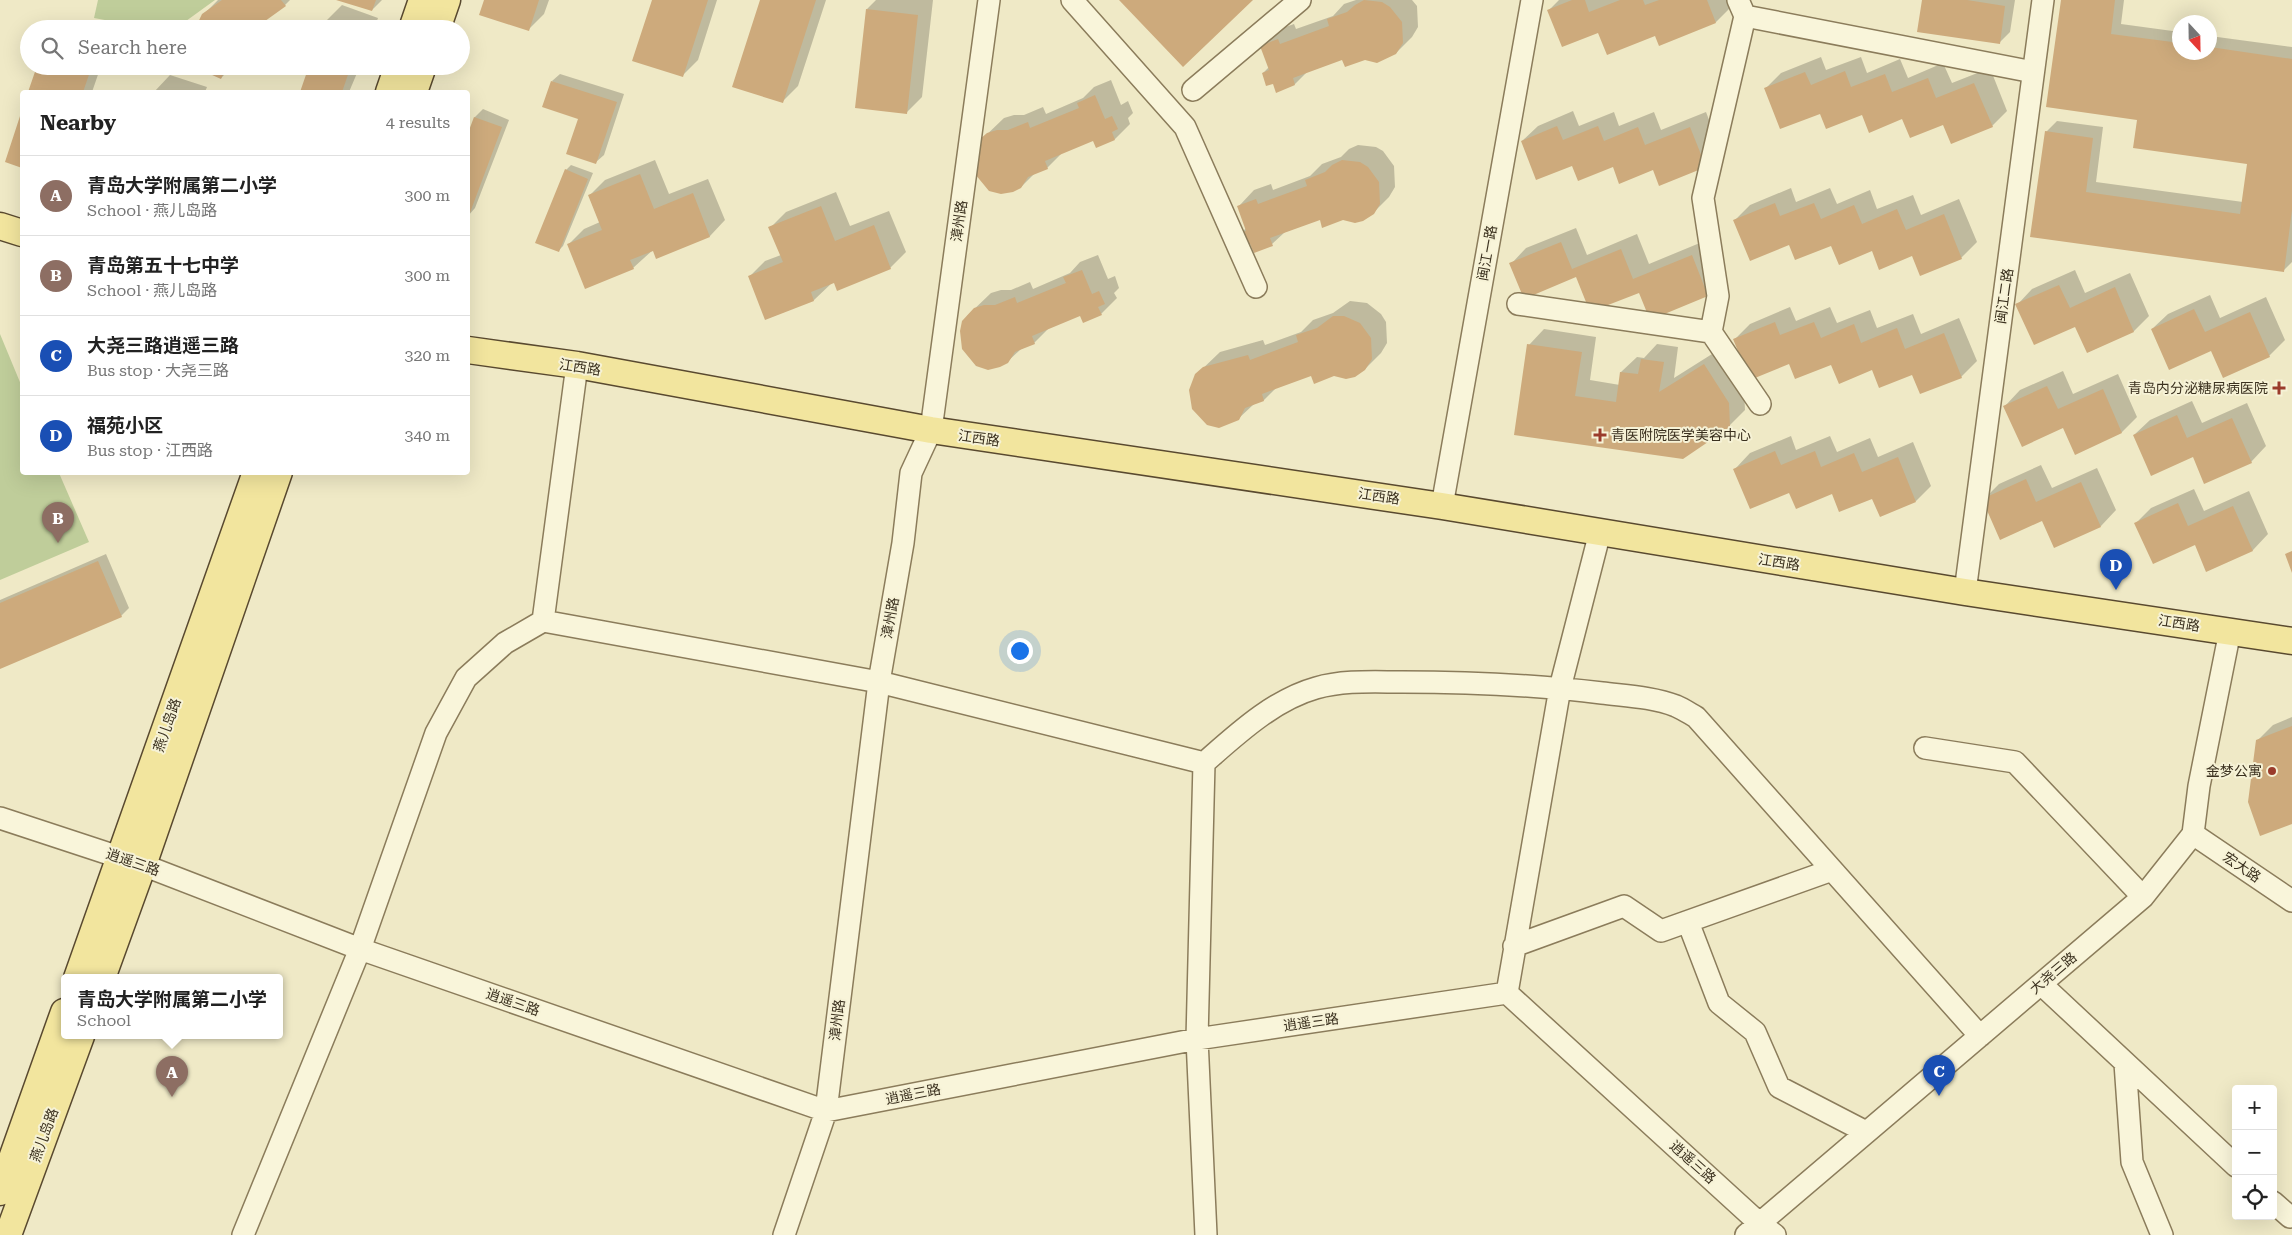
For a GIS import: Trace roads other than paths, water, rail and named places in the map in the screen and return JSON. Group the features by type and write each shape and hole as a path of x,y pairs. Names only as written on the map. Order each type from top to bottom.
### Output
{"main road":[{"path":"415,20 422,0"},
{"path":"440,20 447,0"},
{"path":"390,90 395,75"},
{"path":"415,90 420,75"},
{"path":"0,226 20,232"},
{"name":"江西路","path":"470,350 577,366 930,430 1442,506 1965,592 2292,641"},
{"name":"燕儿岛路","path":"103,974 132,861 255,475"},
{"name":"燕儿岛路","path":"79,974 132,861 278,475"},
{"name":"燕儿岛路","path":"0,1192 61,1020"},
{"name":"燕儿岛路","path":"8,1235 80,1039"}],"street":[{"name":"漳州路","path":"784,1235 826,1111 879,682 903,543 911,473 930,430 989,0"},
{"path":"1072,0 1185,127 1256,287"},
{"path":"1193,90 1300,0"},
{"name":"闽江一路","path":"1442,506 1532,0"},
{"name":"闽江二路","path":"1965,592 2043,0"},
{"path":"1760,404 1711,332 1718,296 1703,198 1741,8 2033,72"},
{"path":"1518,304 1711,332"},
{"path":"543,621 577,366"},
{"path":"1507,993 1560,688 1600,532"},
{"path":"243,1235 360,949 436,733 466,678 505,643 543,621 879,682 1204,763"},
{"path":"2193,834 2199,786 2230,631"},
{"path":"1206,1235 1197,1039 1204,763 1235,735 1268,712 1293,697 1315,688 1350,682 1434,682 1560,688 1638,697 1676,706 1696,717 1980,1036"},
{"path":"1925,748 2015,762 2143,897"},
{"name":"逍遥三路","path":"0,818 132,861 360,949 826,1111 1197,1039 1507,993 1760,1231"},
{"name":"大尧三路","path":"1760,1231 1866,1132 2143,897 2193,834"},
{"name":"宏大路","path":"2193,834 2292,901"},
{"path":"1514,946 1624,906 1661,931 1832,870"},
{"path":"1688,922 1718,1003 1755,1032 1779,1086 1866,1132"},
{"path":"2041,984 2232,1162"},
{"path":"2125,1063 2132,1162 2162,1235"},
{"path":"2277,1206 2290,1217"}],"place":[{"name":"青岛内分泌糖尿病医院","path":"2279,388"},
{"name":"青医附院医学美容中心","path":"1600,435"},
{"name":"青岛第五十七中学","path":"58,543"},
{"name":"福苑小区","path":"2116,590"},
{"name":"金梦公寓","path":"2272,771"},
{"name":"大尧三路逍遥三路","path":"1939,1096"},
{"name":"青岛大学附属第二小学","path":"172,1097"}]}
